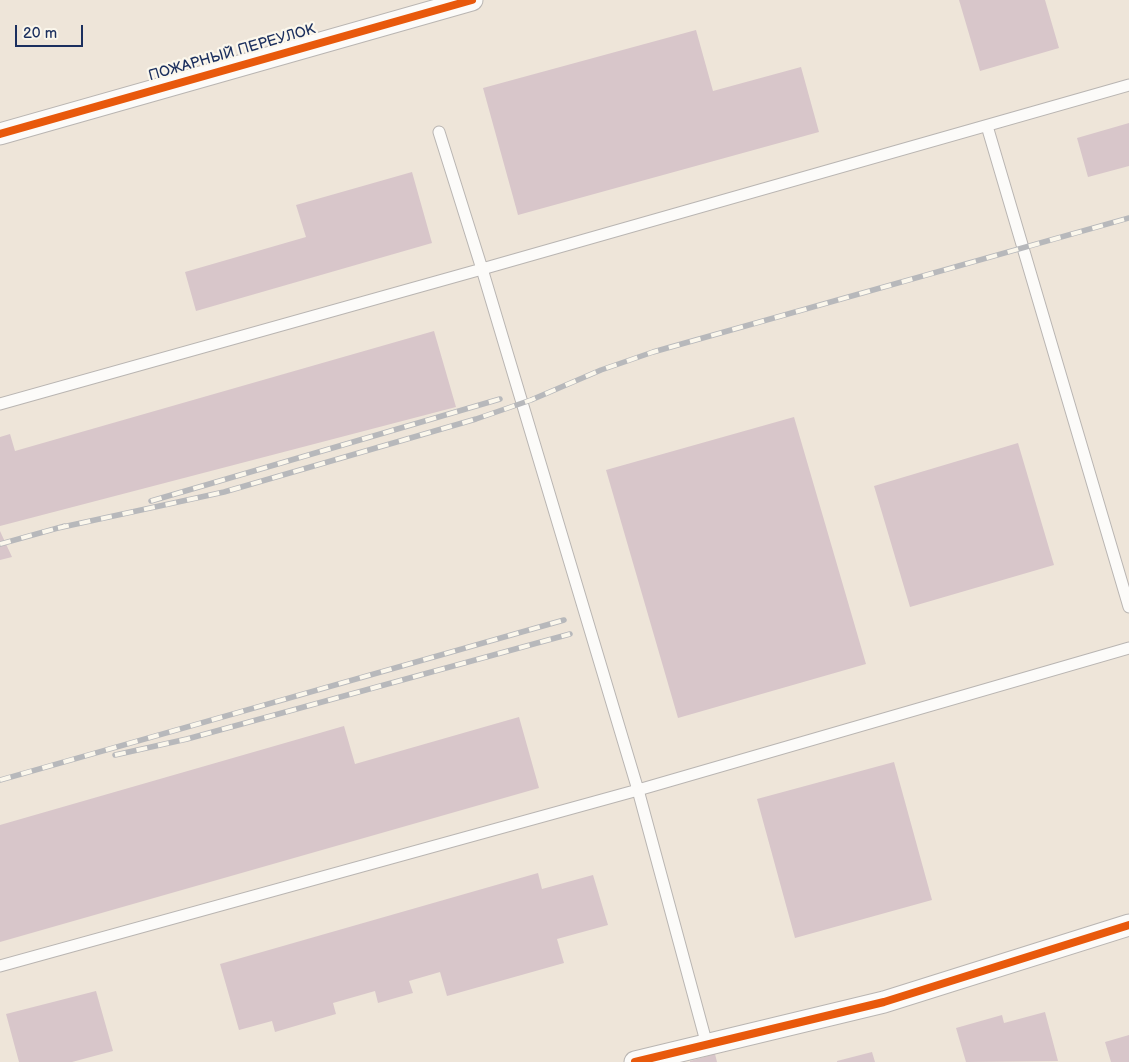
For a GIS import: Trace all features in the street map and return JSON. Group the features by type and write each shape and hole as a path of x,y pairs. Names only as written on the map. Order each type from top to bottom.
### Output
{"street":[{"name":"ПОЖАРНЫЙ ПЕРЕУЛОК","path":"0,134 472,0"},
{"path":"635,1062 884,1002 1129,925"}],"lane":[{"path":"0,404 1129,85"},
{"path":"987,126 1129,607"},
{"path":"439,132 638,790 707,1045"},
{"path":"0,966 638,790 1129,648"}],"building":[{"path":"959,0 1045,0 1059,48 980,71"},
{"path":"696,30 713,91 801,67 819,132 518,215 483,88"},
{"path":"1129,123 1129,166 1088,177 1077,138"},
{"path":"412,172 432,243 196,311 185,272 306,237 296,205"},
{"path":"434,331 456,407 0,526 0,437 10,434 15,451"},
{"path":"794,417 866,664 678,718 606,470"},
{"path":"1018,443 1054,565 910,607 874,486"},
{"path":"0,531 12,557 0,560"},
{"path":"519,717 539,788 0,942 0,825 344,726 355,764"},
{"path":"894,762 932,900 795,938 757,799"},
{"path":"538,873 542,889 593,875 608,925 557,939 564,963 447,996 440,972 409,981 413,993 378,1003 375,991 333,1003 336,1014 275,1032 272,1021 239,1030 220,964"},
{"path":"96,991 113,1051 72,1062 19,1062 6,1014"},
{"path":"1045,1012 1058,1061 966,1062 956,1028 1002,1015 1004,1023"},
{"path":"1129,1035 1129,1062 1111,1062 1105,1042"},
{"path":"872,1052 875,1062 837,1062 837,1061"},
{"path":"715,1054 717,1062 690,1062 690,1061"}],"railway":[{"path":"58,528 224,492 476,419 531,400 601,370 653,352 1129,218"},
{"path":"151,501 500,399"},
{"path":"0,544 65,526"},
{"path":"0,780 564,620"},
{"path":"115,755 187,739 570,634"}],"cycle path":[{"path":"0,134 472,0"},
{"path":"635,1062 884,1002 1129,925"}]}
